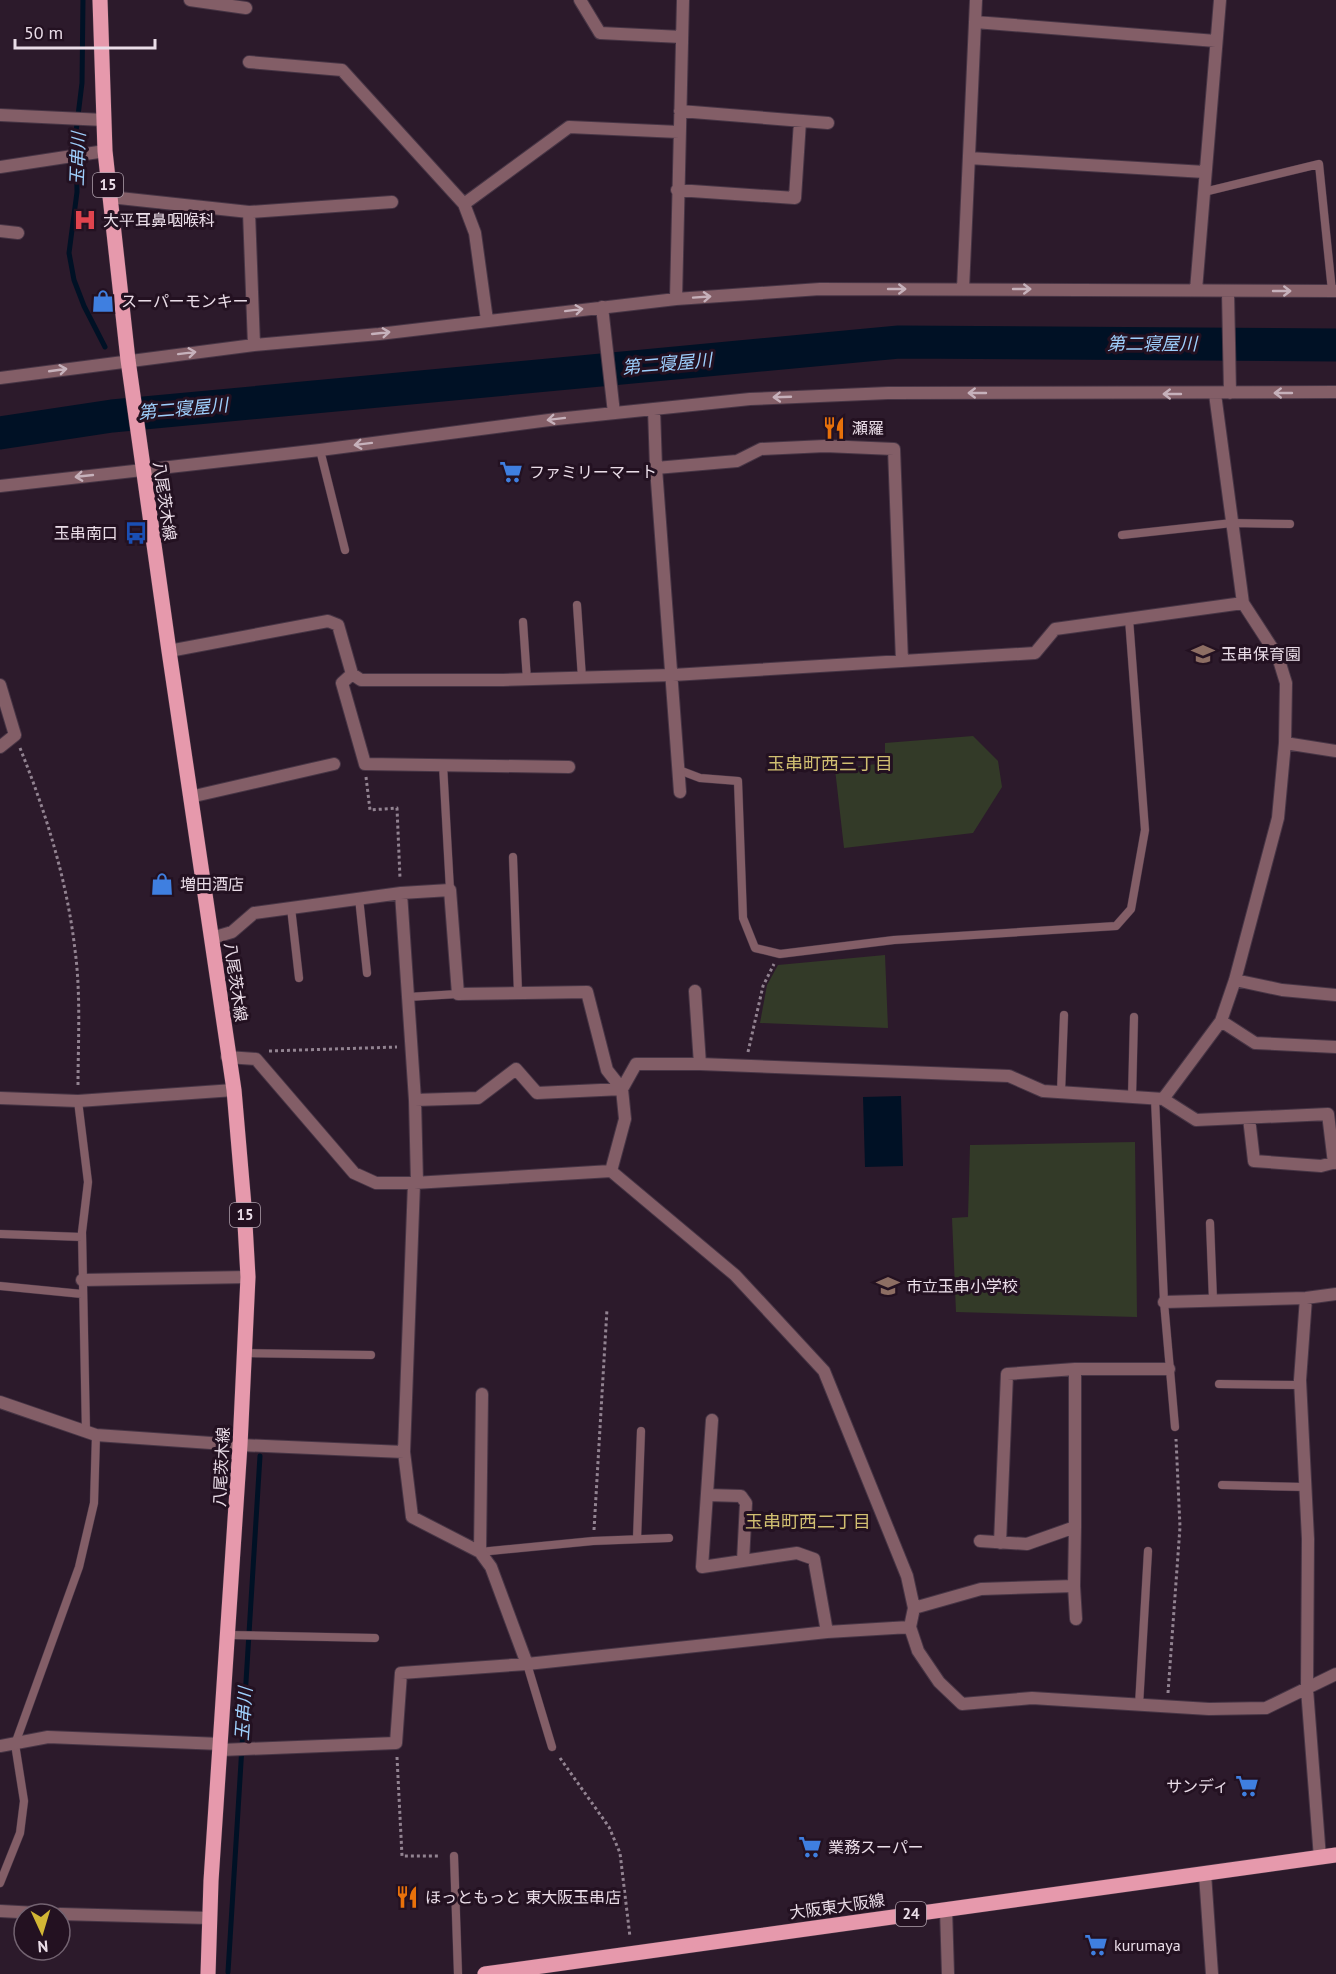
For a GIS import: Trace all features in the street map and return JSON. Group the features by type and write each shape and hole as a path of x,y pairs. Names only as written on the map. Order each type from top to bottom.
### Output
{"main road":[{"name":"八尾茨木線","path":"100,0 104,120 97,152 110,197 142,466 212,938 227,1056 234,1090 248,1277 240,1445 209,1918 208,1974"},
{"name":"大阪東大阪線","path":"485,1974 1336,1855"}],"street":[{"path":"190,0 246,8"},
{"path":"580,0 600,33 682,37"},
{"path":"676,298 683,0"},
{"path":"963,289 976,0"},
{"path":"1196,290 1220,0"},
{"path":"975,22 1216,41"},
{"path":"249,62 342,70 464,204 474,233 487,320"},
{"path":"680,111 828,123"},
{"path":"0,115 104,120"},
{"path":"677,190 795,198 800,121"},
{"path":"464,204 569,127 679,132"},
{"path":"0,166 97,152"},
{"path":"969,158 1205,172"},
{"path":"110,197 249,212 392,202"},
{"path":"249,212 254,345"},
{"path":"0,231 18,233"},
{"path":"0,378 129,364 254,345 379,334 676,298 820,289 1334,291"},
{"path":"1228,292 1230,393"},
{"path":"602,307 614,413"},
{"path":"0,486 142,466 320,450 614,413 750,399 888,393 1336,392"},
{"path":"1159,1099 1221,1021 1235,980 1278,818 1285,743 1286,683 1278,657 1243,603 1215,394"},
{"path":"654,409 656,468 680,792"},
{"path":"656,468 737,461 761,449 825,446 894,449 902,661"},
{"path":"169,651 328,621 338,625 352,674 361,680 527,680 673,675 1035,653 1055,629 1243,603"},
{"path":"352,674 342,683 365,764 569,767"},
{"path":"0,685 15,735 0,747"},
{"path":"1285,743 1336,751"},
{"path":"190,796 334,764"},
{"path":"212,938 232,932 254,913 401,893 450,890 458,994 587,992 608,1070 622,1089 625,1119 611,1171"},
{"path":"401,893 416,1100 416,1183 404,1452 412,1517 480,1552 491,1567 527,1664"},
{"path":"1235,980 1282,990 1336,995"},
{"path":"695,991 700,1064"},
{"path":"1221,1021 1255,1042 1336,1047"},
{"path":"227,1056 256,1059 354,1173 376,1183 416,1183 611,1171 735,1275 824,1371 907,1576 914,1608 910,1627 918,1651 939,1682 962,1704 1032,1698 1209,1709 1266,1708 1336,1674"},
{"path":"622,1089 636,1064 700,1064 1009,1076 1043,1091 1159,1099 1196,1120 1328,1114 1335,1162 1321,1166 1254,1161 1249,1118"},
{"path":"416,1100 478,1098 516,1069 537,1093 622,1089"},
{"path":"0,1098 78,1101 234,1090"},
{"path":"82,1280 248,1277"},
{"path":"1164,1302 1306,1298 1336,1294"},
{"path":"1306,1298 1300,1385 1308,1539 1307,1689 1320,1857"},
{"path":"1075,1369 1074,1586 1076,1619"},
{"path":"1000,1543 1006,1374 1075,1369 1169,1369"},
{"path":"480,1552 482,1394"},
{"path":"0,1402 91,1434 240,1445 404,1452"},
{"path":"712,1420 702,1567 797,1553 814,1559 827,1632"},
{"path":"707,1496 741,1496 746,1503 743,1561"},
{"path":"980,1541 1027,1544 1075,1527"},
{"path":"914,1608 981,1589 1074,1586"},
{"path":"0,1746 48,1737 221,1747 396,1743 401,1673 527,1664 827,1632 910,1627"},
{"path":"1205,1874 1212,1974"},
{"path":"946,1909 948,1974"},
{"path":"72,1914 209,1918"}],"lane":[{"path":"1204,192 1319,164 1334,291"},
{"path":"320,450 345,550"},
{"path":"1122,535 1232,523 1290,524"},
{"path":"577,605 582,678"},
{"path":"679,771 700,778 738,781 744,918 755,948 780,954 894,940 1116,926 1131,909 1144,830 1129,619"},
{"path":"523,622 527,680"},
{"path":"443,765 450,890"},
{"path":"513,857 518,993"},
{"path":"359,898 367,973"},
{"path":"291,908 299,978"},
{"path":"408,997 458,994"},
{"path":"1061,1092 1064,1015"},
{"path":"1132,1097 1134,1017"},
{"path":"1159,1099 1164,1302 1175,1427"},
{"path":"0,1883 20,1833 24,1801 15,1744 79,1567 94,1503 82,1294 82,1237 88,1182 78,1101"},
{"path":"1210,1223 1213,1300"},
{"path":"0,1234 82,1237"},
{"path":"0,1286 82,1294"},
{"path":"244,1353 371,1355"},
{"path":"1219,1384 1300,1385"},
{"path":"637,1539 641,1431"},
{"path":"1222,1485 1305,1487"},
{"path":"480,1552 593,1541 669,1538"},
{"path":"1139,1705 1148,1551"},
{"path":"228,1635 375,1638"},
{"path":"527,1664 552,1747"},
{"path":"454,1856 458,1974"}],"path":[{"path":"15,735 42,802 64,885 76,951 78,1101"},
{"path":"365,764 370,810 397,808 401,893"},
{"path":"745,1066 763,986 780,954"},
{"path":"264,1051 412,1047"},
{"path":"593,1541 607,1309"},
{"path":"1167,1707 1180,1527 1175,1427"},
{"path":"396,1743 402,1856 454,1856"},
{"path":"552,1747 609,1827 620,1853 632,1953"}],"green space":[{"path":"973,736 998,761 1002,787 973,833 844,848 835,769 885,763 885,743"},
{"path":"885,955 888,1028 760,1023 767,985 778,965"},
{"path":"1135,1142 1137,1317 956,1312 952,1218 968,1217 970,1145"}],"water":[{"path":"901,1096 903,1166 865,1167 863,1097"}],"waterway":[{"name":"玉串川","path":"83,0 82,83 76,132 77,192 69,253 74,280 84,306 105,347"},
{"name":"第二寝屋川","path":"0,433 112,416 899,342 1336,345"},
{"name":"玉串川","path":"228,1972 260,1456"}],"place":[{"name":"大平耳鼻咽喉科","path":"85,220"},
{"name":"スーパーモンキー","path":"103,301"},
{"name":"瀬羅","path":"834,428"},
{"name":"ファミリーマート","path":"511,472"},
{"name":"玉串南口","path":"136,533"},
{"name":"玉串保育園","path":"1203,654"},
{"name":"増田酒店","path":"162,884"},
{"name":"市立玉串小学校","path":"888,1286"},
{"name":"サンディ","path":"1247,1786"},
{"name":"業務スーパー","path":"810,1847"},
{"name":"ほっともっと 東大阪玉串店","path":"407,1897"},
{"name":"kurumaya","path":"1096,1945"}],"district":[{"name":"玉串町西三丁目","path":"830,764"},
{"name":"玉串町西二丁目","path":"808,1522"}]}
